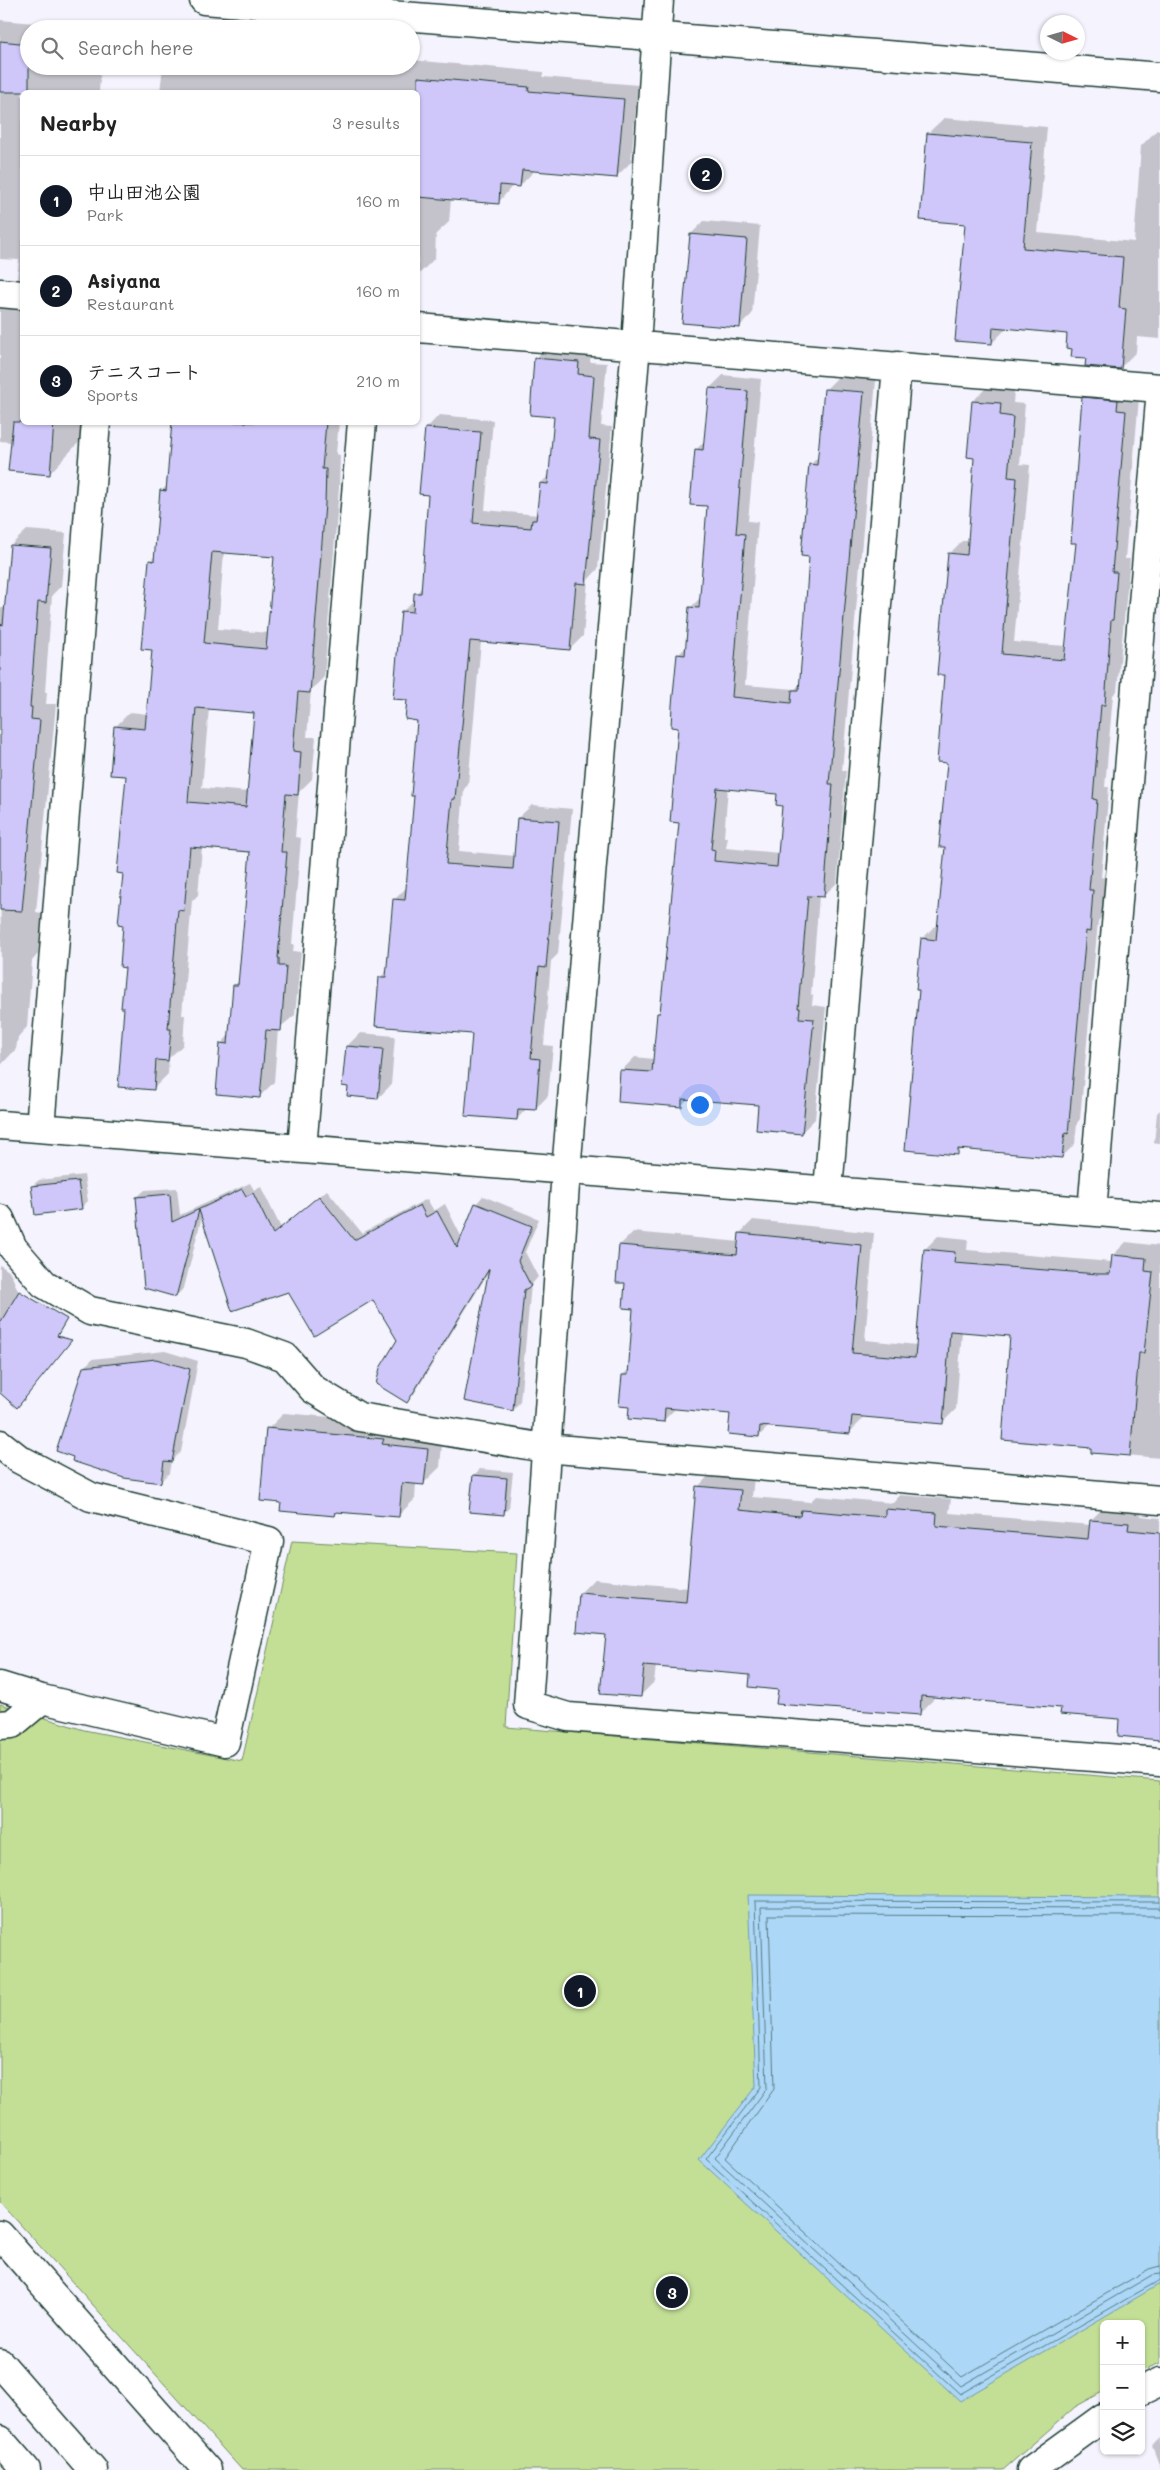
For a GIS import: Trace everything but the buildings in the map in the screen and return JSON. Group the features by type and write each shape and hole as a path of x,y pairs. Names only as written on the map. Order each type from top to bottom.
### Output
{"main road":[{"path":"204,0 1160,77"},
{"path":"659,0 636,345 566,1171 528,1706 568,1718 1160,1762"},
{"path":"0,293 20,294"},
{"path":"420,328 1160,388"},
{"path":"828,1190 897,366"},
{"path":"1092,1211 1160,400"},
{"path":"40,1128 96,425"},
{"path":"302,1149 362,425"},
{"path":"0,1125 1160,1217"},
{"path":"0,1219 13,1248 44,1284 90,1311 246,1343 285,1357 313,1389 360,1417 545,1448 1160,1500"},
{"path":"0,1444 18,1458 91,1496 269,1541 225,1742 42,1699 0,1686"},
{"path":"0,1725 12,1724 42,1699"},
{"path":"0,2235 207,2470"},
{"path":"0,2363 92,2470"},
{"path":"1145,2389 1160,2382"},
{"path":"1031,2470 1100,2420"},
{"path":"0,2440 26,2470"}],"green space":[{"path":"292,1541 517,1553 506,1727 1160,1781 1160,2363 1145,2369 1145,2320 1100,2320 1100,2393 1075,2407 1003,2470 242,2470 0,2202 0,1704 84,1730 242,1761"}],"water":[{"path":"748,1895 1160,1897 1160,2284 960,2401 699,2160 756,2086"}],"place":[{"name":"Asiyana","path":"706,174"},
{"name":"中山田池公園","path":"580,1991"},
{"name":"テニスコート","path":"672,2292"}]}
